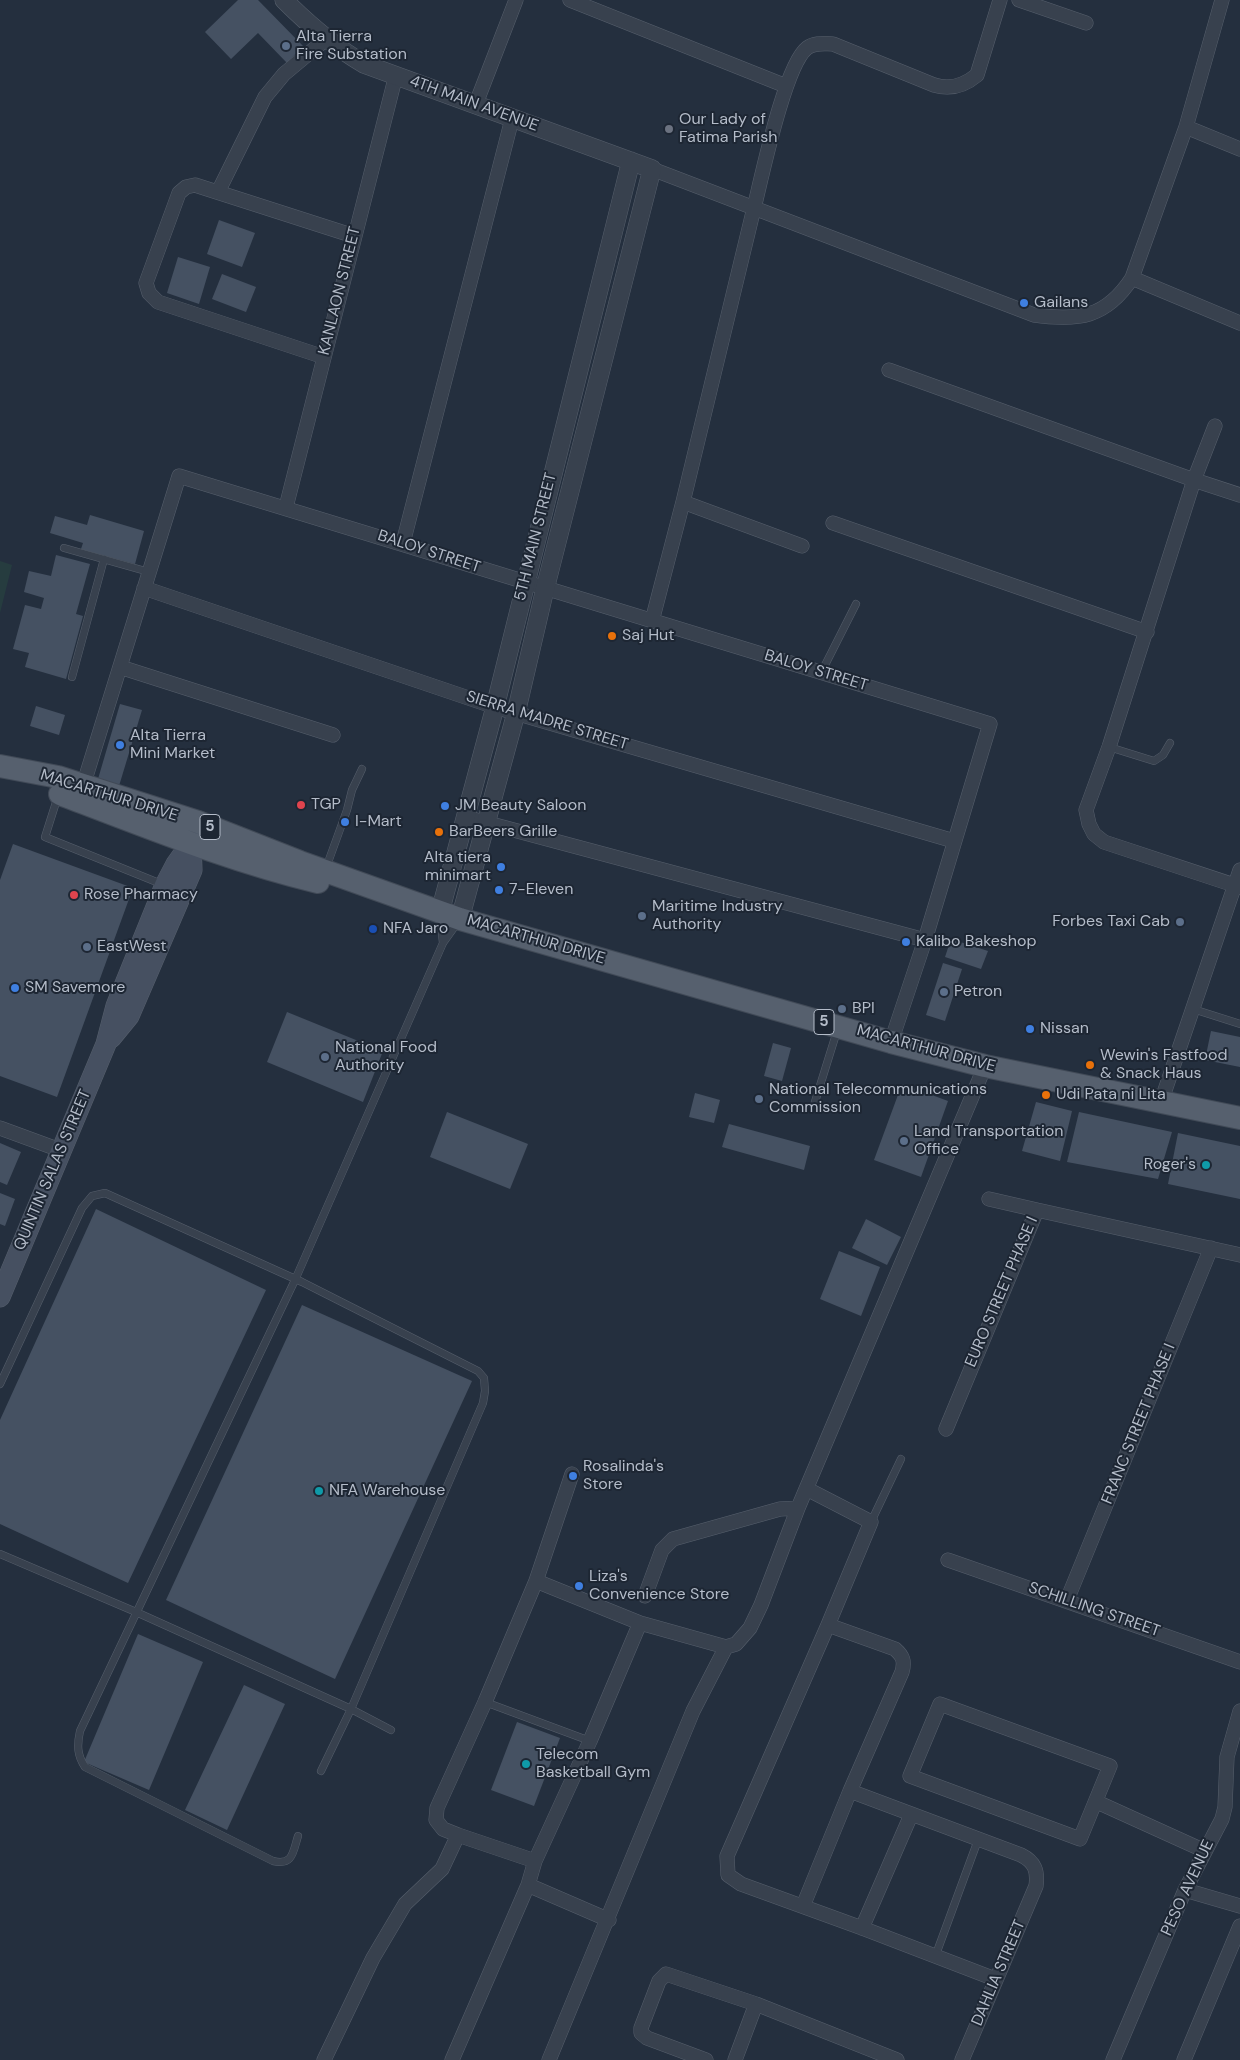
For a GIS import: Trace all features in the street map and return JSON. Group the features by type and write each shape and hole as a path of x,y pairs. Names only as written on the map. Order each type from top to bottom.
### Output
{"main road":[{"name":"MACARTHUR DRIVE","path":"0,767 58,777 83,786 297,877 414,904"},
{"name":"MACARTHUR DRIVE","path":"0,767 59,793 326,871 450,916 891,1042 985,1066 1240,1118"},
{"name":"QUINTIN SALAS STREET","path":"0,1297 106,1044 116,1006 166,885 195,833"},
{"name":"QUINTIN SALAS STREET","path":"106,1044 129,1016 192,870 195,833"}],"street":[{"name":"4TH MAIN AVENUE","path":"284,0 326,39 364,64 652,170"},
{"path":"475,106 516,0"},
{"path":"570,0 786,86"},
{"path":"652,621 683,502 754,208 786,86 798,60 807,48 819,43 833,44 941,87 952,87 969,81 977,74 1000,0"},
{"path":"1019,0 1086,23"},
{"path":"652,170 1034,316 1060,319 1085,317 1111,304 1122,293 1132,278 1186,127 1222,0"},
{"path":"218,192 265,97 284,74 326,39"},
{"name":"KANLAON STREET","path":"286,507 396,75"},
{"path":"403,543 512,119"},
{"path":"1186,127 1240,149"},
{"name":"5TH MAIN STREET","path":"450,916 465,817 495,707 631,161"},
{"name":"5TH MAIN STREET","path":"450,916 486,823 516,713 545,589 652,170"},
{"path":"324,357 158,302 149,293 146,283 179,193 186,187 195,185 354,236"},
{"path":"1132,278 1240,323"},
{"path":"889,370 1240,495"},
{"path":"1215,426 1194,480 1109,747 1086,810 1094,834 1104,842 1237,886"},
{"name":"BALOY STREET","path":"83,786 179,476 286,507 525,583 990,724 954,841"},
{"path":"683,502 802,546"},
{"path":"833,522 1146,632"},
{"name":"SIERRA MADRE STREET","path":"144,588 495,707 954,841"},
{"path":"120,667 333,735"},
{"path":"465,817 925,940"},
{"path":"891,1042 925,940 954,841"},
{"path":"1161,1102 1237,886 1240,870"},
{"path":"536,1581 640,1623 726,1647 736,1644 750,1628 761,1605 798,1508 985,1066"},
{"path":"0,1128 60,1150"},
{"path":"990,1198 1037,1210"},
{"name":"EURO STREET PHASE I","path":"946,1429 1037,1210 1240,1255"},
{"name":"FRANC STREET PHASE I","path":"1067,1600 1211,1248"},
{"path":"535,1861 443,1829 436,1820 437,1808 486,1702 536,1581 572,1474"},
{"path":"807,1490 871,1522 727,1856 728,1875 735,1881 995,1979"},
{"path":"645,1596 662,1550 673,1539 780,1510 798,1508"},
{"name":"SCHILLING STREET","path":"948,1560 1240,1662"},
{"path":"452,2060 528,1885 535,1861 590,1741 640,1623"},
{"path":"803,1906 850,1791 902,1672 904,1663 902,1655 895,1648 828,1625"},
{"path":"549,2060 693,1710 726,1647"},
{"path":"940,1704 1110,1766 1096,1802 1080,1839 910,1776 940,1704"},
{"name":"PESO AVENUE","path":"1113,2060 1185,1890 1224,1812 1227,1757 1240,1711"},
{"path":"850,1791 978,1840"},
{"path":"1096,1802 1205,1850"},
{"path":"862,1928 911,1815"},
{"path":"324,2060 373,1958 405,1904 442,1869 458,1835"},
{"name":"DAHLIA STREET","path":"962,2060 1036,1886 1036,1870 1032,1862 1021,1855 978,1840"},
{"path":"528,1885 608,1920"},
{"path":"1185,1890 1240,1906"},
{"path":"1184,2060 1240,1926"},
{"path":"706,2060 647,2038 641,2033 640,2028 659,1981 666,1974 756,2004 897,2060"},
{"path":"736,2060 756,2004"}],"lane":[{"path":"64,548 149,572"},
{"path":"72,677 104,559"},
{"path":"821,673 856,604"},
{"path":"1109,747 1154,761 1163,756 1170,743"},
{"path":"326,871 348,810 352,790 362,769"},
{"path":"59,793 45,837 166,885"},
{"path":"298,1836 288,1861 283,1863 272,1861 85,1767 80,1759 77,1746 80,1731 295,1280 443,943 450,916"},
{"path":"443,943 450,916"},
{"path":"1193,1009 1240,1024"},
{"path":"814,1105 838,1026"},
{"path":"0,1384 82,1208 92,1196 105,1193 295,1280 478,1371 484,1378 485,1391 482,1403 351,1709 321,1771"},
{"path":"871,1522 901,1458"},
{"path":"0,1554 136,1612 351,1709 391,1730"},
{"path":"486,1702 590,1741"},
{"path":"935,1957 978,1840"}],"green space":[{"path":"0,561 12,565 0,613"}],"building":[{"path":"238,0 258,0 303,46 287,63 258,33 231,59 205,32"},
{"path":"219,220 255,233 242,267 207,254"},
{"path":"178,257 210,267 199,304 167,293"},
{"path":"222,274 256,287 246,312 212,299"},
{"path":"90,515 144,531 135,564 81,549 83,543 50,533 55,516 87,525"},
{"path":"56,555 90,564 76,614 83,616 66,679 25,667 29,653 13,649 25,605 41,609 44,598 24,592 29,571 51,576"},
{"name":"Alta Tierra Mini Market","path":"120,704 142,710 119,786 98,779"},
{"path":"36,706 65,715 59,735 30,726"},
{"path":"13,844 133,888 57,1097 0,1076 0,880"},
{"path":"951,939 988,951 981,969 945,957"},
{"name":"Petron","path":"943,963 962,969 945,1021 926,1015"},
{"name":"National Food Authority","path":"287,1012 383,1051 363,1102 267,1062"},
{"path":"1211,1031 1240,1037 1240,1067 1205,1060"},
{"path":"773,1043 791,1048 782,1081 764,1076"},
{"path":"902,1084 948,1101 921,1177 874,1160"},
{"path":"695,1093 720,1100 714,1123 689,1117"},
{"path":"1036,1102 1072,1111 1060,1161 1022,1151"},
{"path":"447,1112 528,1144 510,1189 430,1157"},
{"path":"1079,1112 1172,1132 1158,1179 1067,1162"},
{"path":"729,1124 810,1146 804,1170 722,1147"},
{"name":"Roger's","path":"1178,1133 1240,1146 1240,1199 1168,1184"},
{"path":"0,1143 21,1152 7,1185 0,1182"},
{"path":"0,1193 15,1199 5,1226 0,1224"},
{"path":"96,1209 266,1290 128,1583 0,1524 0,1420"},
{"path":"866,1219 901,1237 887,1265 852,1248"},
{"path":"839,1251 880,1267 861,1316 820,1299"},
{"name":"NFA Warehouse","path":"302,1305 472,1381 335,1679 166,1600"},
{"path":"138,1634 203,1662 149,1790 84,1762"},
{"path":"244,1685 285,1704 227,1830 185,1810"},
{"name":"Telecom Basketball Gym","path":"517,1722 560,1738 534,1806 491,1790"}],"place":[{"name":"Alta Tierra Fire Substation","path":"286,46"},
{"name":"Our Lady of Fatima Parish","path":"669,129"},
{"name":"Gailans","path":"1024,303"},
{"name":"Saj Hut","path":"612,636"},
{"name":"Alta Tierra Mini Market","path":"120,745"},
{"name":"TGP","path":"301,805"},
{"name":"JM Beauty Saloon","path":"445,806"},
{"name":"I-Mart","path":"345,822"},
{"name":"BarBeers Grille","path":"439,832"},
{"name":"Alta tiera minimart","path":"501,867"},
{"name":"7-Eleven","path":"499,890"},
{"name":"Rose Pharmacy","path":"74,895"},
{"name":"Maritime Industry Authority","path":"642,916"},
{"name":"Forbes Taxi Cab","path":"1180,922"},
{"name":"NFA Jaro","path":"373,929"},
{"name":"Kalibo Bakeshop","path":"906,942"},
{"name":"EastWest","path":"87,947"},
{"name":"SM Savemore","path":"15,988"},
{"name":"Petron","path":"944,992"},
{"name":"BPI","path":"842,1009"},
{"name":"Nissan","path":"1030,1029"},
{"name":"National Food Authority","path":"325,1057"},
{"name":"Wewin's Fastfood & Snack Haus","path":"1090,1065"},
{"name":"Udi Pata ni Lita","path":"1046,1095"},
{"name":"National Telecommunications Commission","path":"759,1099"},
{"name":"Land Transportation Office","path":"904,1141"},
{"name":"Roger's","path":"1206,1165"},
{"name":"Rosalinda's Store","path":"573,1476"},
{"name":"NFA Warehouse","path":"319,1491"},
{"name":"Liza's Convenience Store","path":"579,1586"},
{"name":"Telecom Basketball Gym","path":"526,1764"}]}
